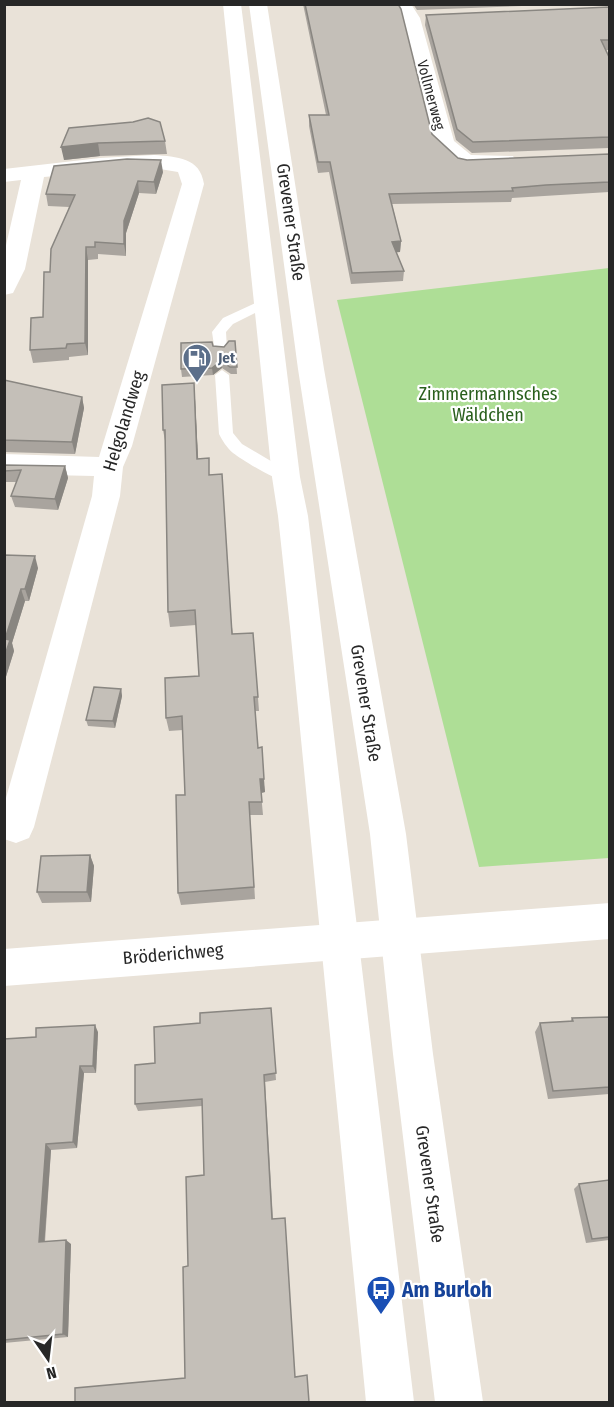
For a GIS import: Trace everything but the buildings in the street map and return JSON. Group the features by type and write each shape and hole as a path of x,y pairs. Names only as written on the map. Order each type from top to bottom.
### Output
{"main road":[{"name":"Grevener Straße","path":"232,4 286,477 300,574 390,1402"},
{"name":"Grevener Straße","path":"258,4 311,369 388,834 411,1043 459,1402"},
{"name":"Vollmerweg","path":"433,17 406,11 444,144 466,162 523,160"},
{"name":"Helgolandweg","path":"4,176 153,161 186,166 192,174 193,184 118,446 109,467 106,496 16,827"},
{"path":"4,288 13,269 34,172"},
{"path":"4,464 109,467"},
{"path":"399,935 609,921"},
{"name":"Bröderichweg","path":"4,968 399,935"}],"lane":[{"path":"220,349 219,332 228,321 266,302"},
{"path":"222,375 226,434 237,448 286,477"}],"green space":[{"name":"Zimmermannsches Wäldchen","path":"609,268 609,858 479,867 337,300"}],"place":[{"name":"Jet","path":"197,384"},
{"name":"Am Burloh","path":"381,1316"}]}
